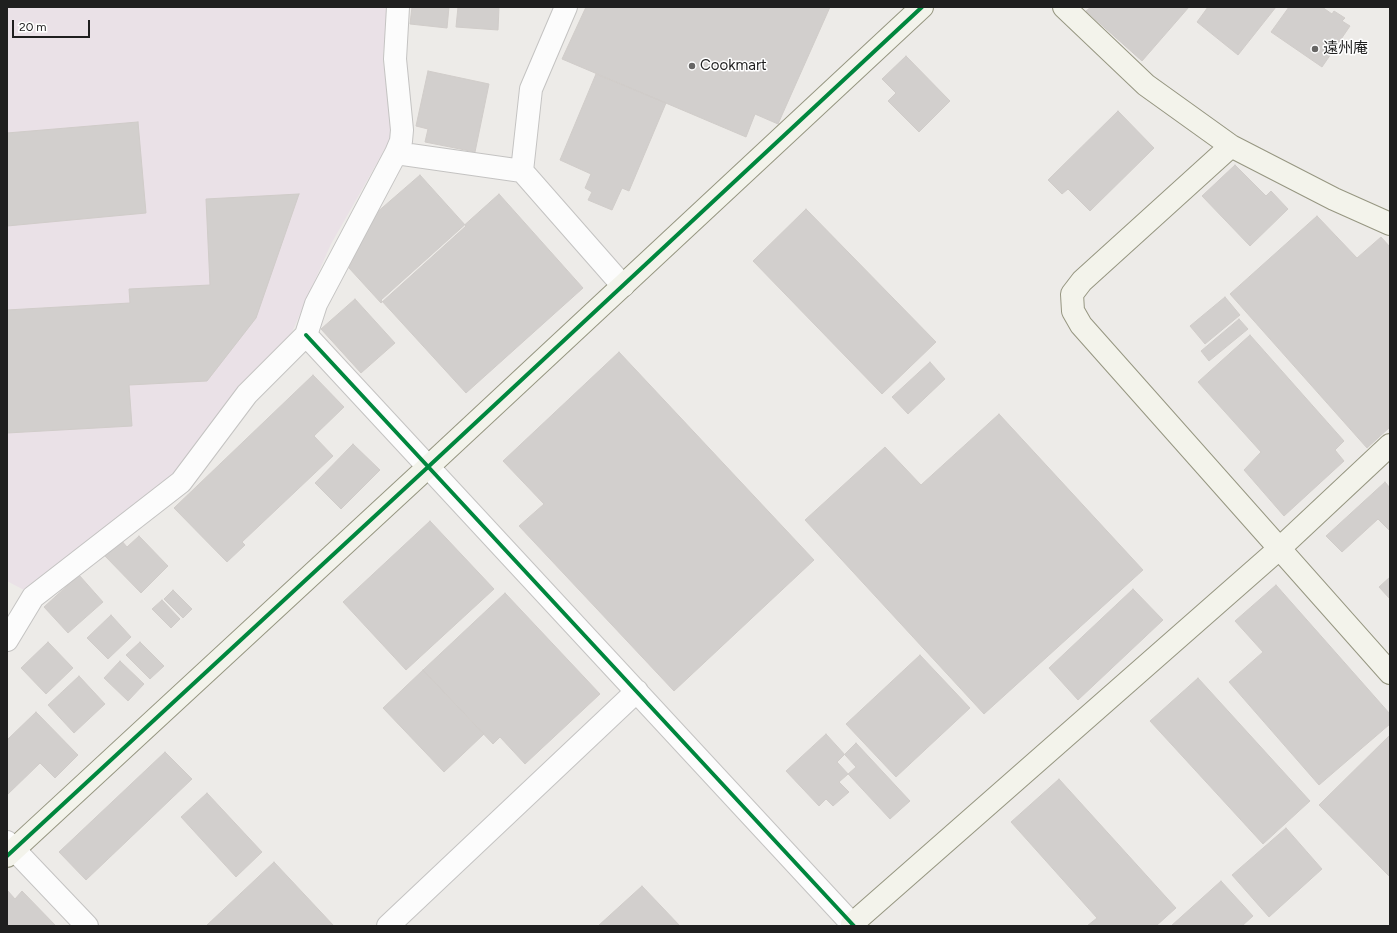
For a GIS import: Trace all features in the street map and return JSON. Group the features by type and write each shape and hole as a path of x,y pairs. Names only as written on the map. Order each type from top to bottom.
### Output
{"street":[{"path":"7,640 34,597 181,482 247,394 306,336 316,304 401,141 402,130 395,59 398,7"},
{"path":"522,171 531,89 566,7"},
{"path":"87,926 10,849 428,467 922,7"},
{"path":"1064,7 1146,85 1231,146 1334,199 1390,224"},
{"path":"1231,146 1082,281 1072,294 1073,311 1080,325 1390,673"},
{"path":"396,153 522,171 623,286"},
{"path":"306,336 637,691 852,925 1280,548 1390,445"},
{"path":"388,926 637,691"}],"shaded area":[{"path":"7,7 387,7 383,61 393,135 331,244 289,339 178,472 26,591 7,581"}],"building":[{"path":"412,7 449,7 447,28 410,24"},
{"path":"458,7 499,7 498,30 456,27"},
{"name":"Cookmart","path":"586,7 830,7 778,124 755,114 746,137 562,59"},
{"path":"1091,7 1189,7 1142,61 1086,11"},
{"path":"1208,7 1276,7 1238,55 1197,22"},
{"name":"遠州庵","path":"1289,7 1322,7 1332,14 1334,11 1345,18 1342,21 1350,26 1322,67 1271,32"},
{"path":"906,56 950,101 919,132 888,101 896,93 882,79"},
{"path":"428,71 489,84 475,152 425,142 428,129 416,126"},
{"path":"596,74 666,103 629,191 622,188 612,210 588,200 592,192 585,188 591,174 560,160"},
{"path":"1118,111 1154,148 1090,211 1068,189 1062,194 1048,180"},
{"path":"138,122 146,213 7,226 7,133"},
{"path":"1235,165 1266,196 1271,191 1288,209 1250,246 1202,196"},
{"path":"420,175 466,226 381,303 349,268 375,214"},
{"path":"299,194 256,318 207,381 129,385 132,426 7,433 7,310 130,303 129,289 210,285 206,199"},
{"path":"499,194 583,288 466,393 381,300"},
{"path":"806,209 936,342 882,394 753,261"},
{"path":"1317,216 1357,258 1381,237 1390,247 1390,427 1367,448 1230,294"},
{"path":"1225,297 1240,315 1205,344 1190,326"},
{"path":"355,299 395,343 361,373 321,329"},
{"path":"1239,319 1248,329 1209,361 1201,351"},
{"path":"1250,335 1344,441 1335,450 1344,461 1284,516 1244,470 1261,452 1198,382"},
{"path":"619,352 814,560 674,691 519,526 544,504 503,461"},
{"path":"930,362 945,379 908,414 892,397"},
{"path":"313,375 344,407 314,436 333,456 242,542 245,545 227,562 174,508"},
{"path":"999,414 1143,570 984,714 805,520 885,447 921,485"},
{"path":"353,444 380,470 341,509 315,483"},
{"path":"1385,482 1390,488 1390,531 1378,519 1342,552 1326,536"},
{"path":"430,521 494,589 406,670 343,602"},
{"path":"139,536 168,566 141,593 105,556 121,540 127,547"},
{"path":"79,575 103,602 68,633 44,607"},
{"path":"1390,577 1390,599 1379,587"},
{"path":"1276,585 1390,714 1390,724 1319,785 1229,682 1263,652 1235,621"},
{"path":"1133,589 1163,620 1078,700 1049,668"},
{"path":"173,590 192,609 183,618 164,599"},
{"path":"505,593 600,694 525,764 500,737 493,744 423,670"},
{"path":"162,600 180,619 171,628 152,609"},
{"path":"111,615 131,637 108,659 87,638"},
{"path":"48,642 73,668 46,694 21,668"},
{"path":"140,642 164,666 150,679 126,655"},
{"path":"920,655 970,708 896,777 846,724"},
{"path":"120,661 144,684 128,701 104,678"},
{"path":"423,670 484,734 444,772 383,708"},
{"path":"79,676 105,704 74,733 48,705"},
{"path":"1198,678 1310,801 1263,844 1150,721"},
{"path":"36,712 78,755 55,778 40,763 7,795 7,740"},
{"path":"826,734 856,767 839,782 849,792 833,806 826,799 819,806 786,771"},
{"path":"1390,735 1390,874 1389,876 1319,805"},
{"path":"856,743 910,801 890,819 837,762"},
{"path":"165,752 192,779 86,880 59,852"},
{"path":"1059,779 1176,908 1156,926 1087,926 1097,918 1011,822"},
{"path":"207,793 262,852 236,877 181,817"},
{"path":"1286,828 1322,869 1269,917 1232,875"},
{"path":"274,862 334,926 206,926"},
{"path":"1221,881 1253,916 1242,926 1171,926"},
{"path":"642,886 680,926 598,926"},
{"path":"7,890 15,899 22,891 56,926 7,926"}],"cycle path":[{"path":"7,856 922,7"},
{"path":"306,335 854,926"}],"place":[{"name":"遠州庵","path":"1315,49"},
{"name":"Cookmart","path":"692,66"}]}
